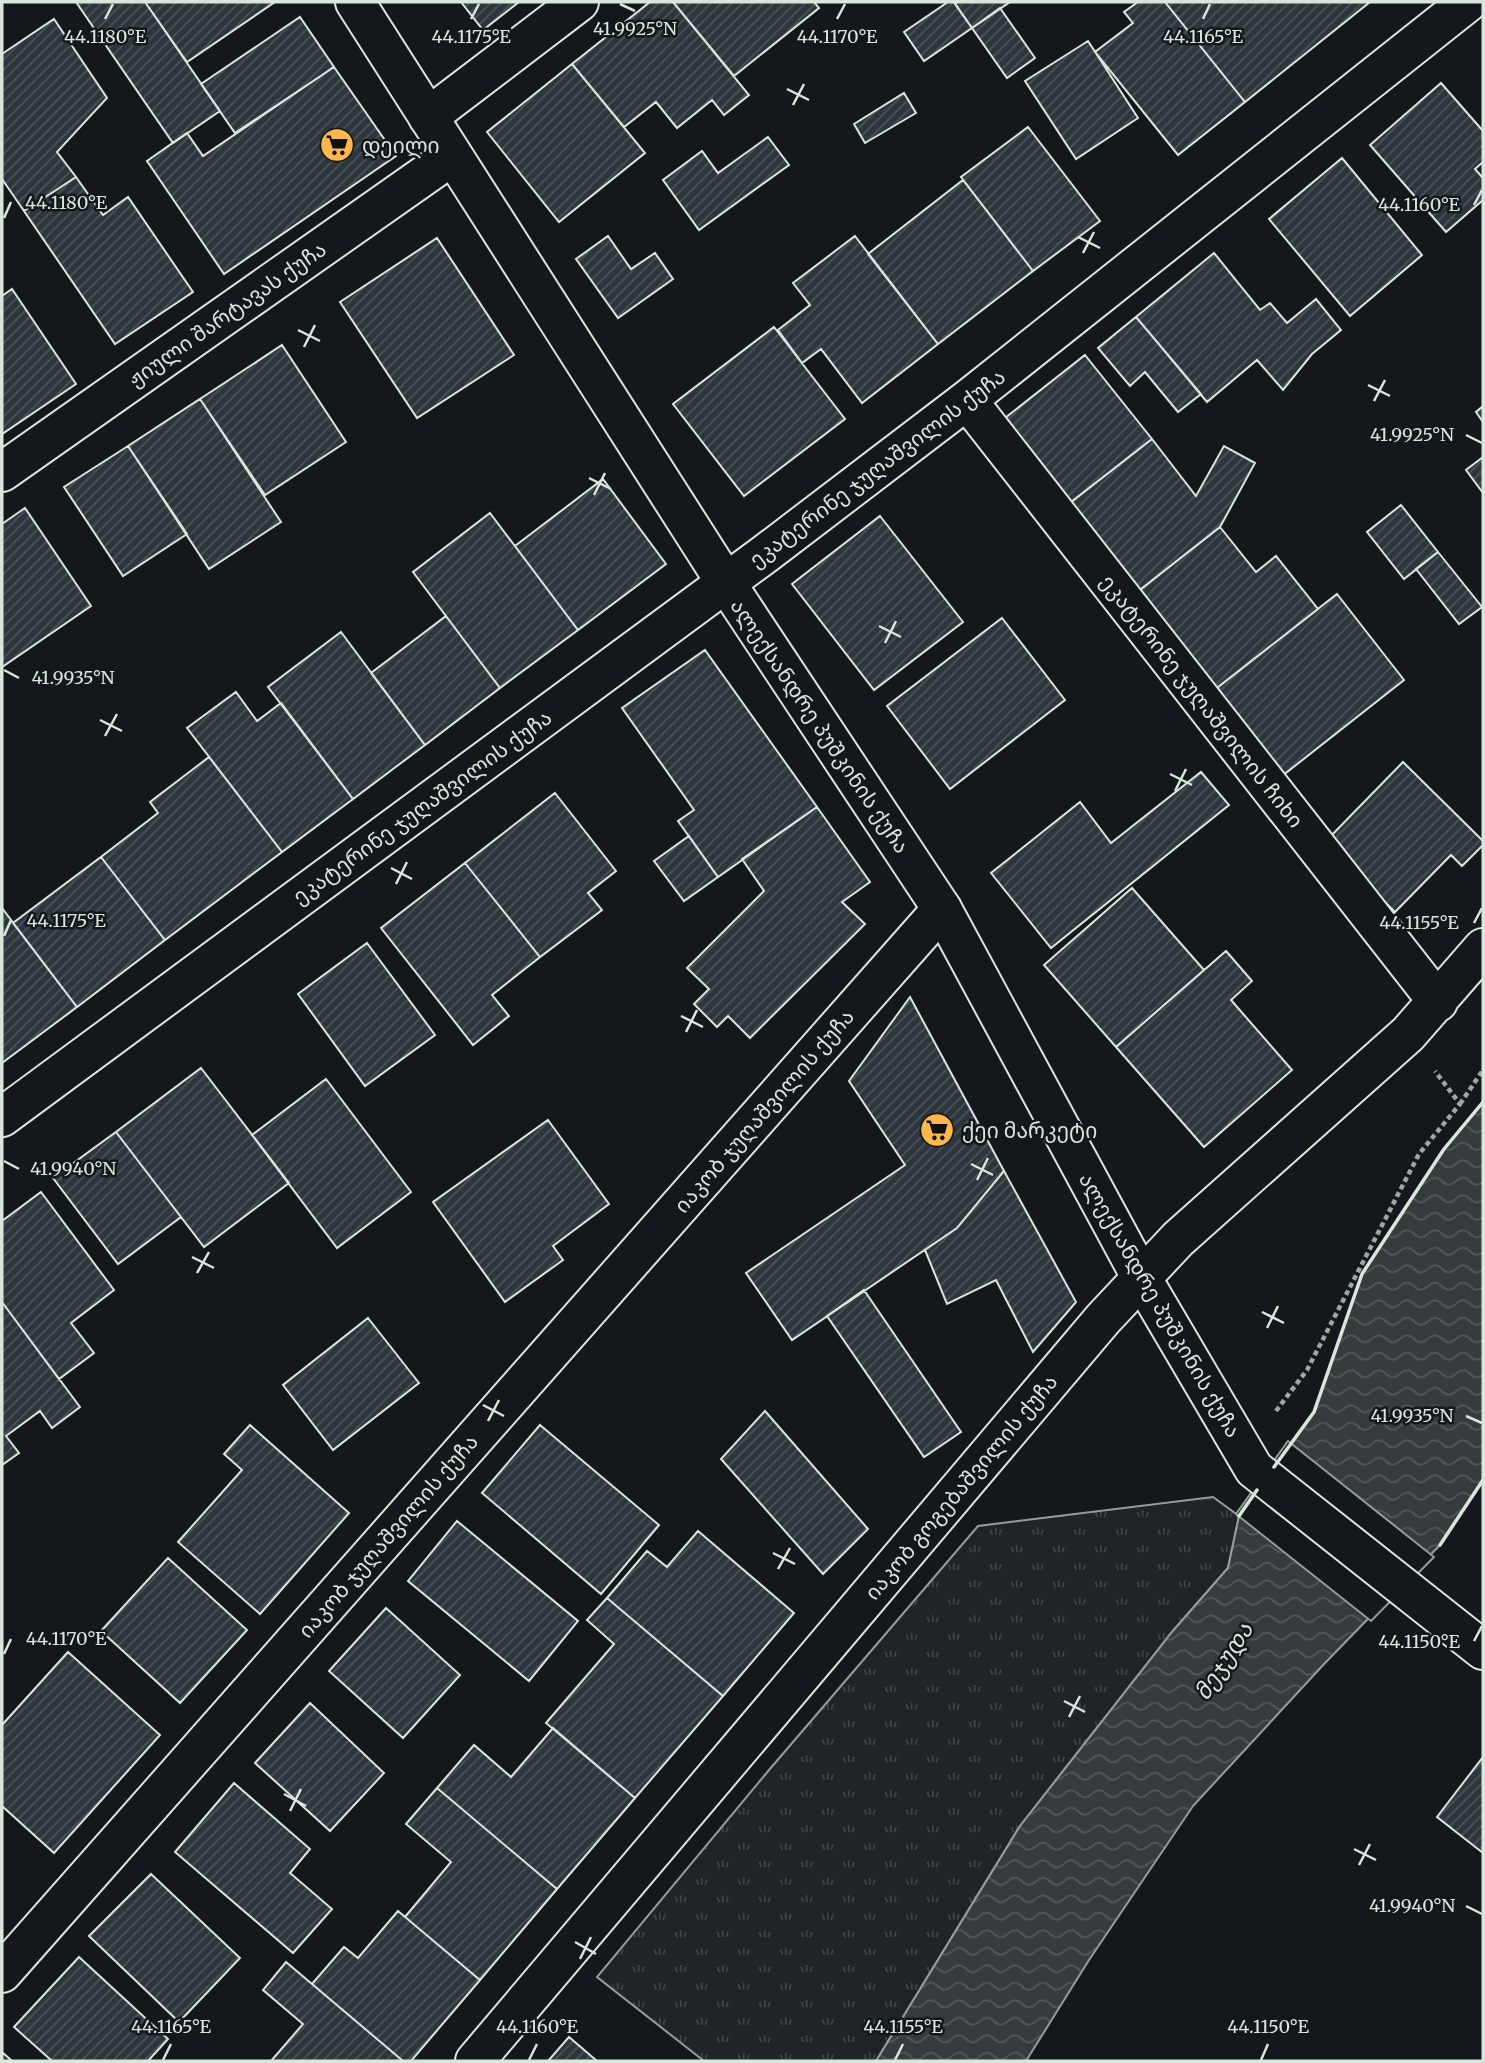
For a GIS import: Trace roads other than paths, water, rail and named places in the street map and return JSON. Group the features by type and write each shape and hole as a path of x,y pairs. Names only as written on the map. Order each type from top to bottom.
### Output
{"street":[{"name":"ალექსანდრე პუშკინის ქუჩა","path":"355,2 726,583 942,909 1141,1278 1254,1469 1483,1650"},
{"path":"428,117 579,2"},
{"name":"ეკატერინე ჯუღაშვილის ქუჩა","path":"2,1117 726,583 967,400 1468,2"},
{"name":"ჟიული შარტავას ქუჩა","path":"2,472 452,156"},
{"name":"ეკატერინე ჯუღაშვილის ჩიხი","path":"967,400 1438,1002"},
{"name":"იაკობ ჯუღაშვილის ქუჩა","path":"2,1973 942,909"},
{"name":"იაკობ გოგებაშვილის ქუჩა","path":"475,2061 1094,1329 1178,1239 1408,1034 1483,948"}],"water":[{"name":"მეჯუდა","path":"1483,1102 1483,1480 1440,1545 1325,1663 1193,1806 1089,1960 1026,2061 876,2061 1020,1826 1172,1632 1228,1568 1239,1516 1314,1412 1362,1274 1444,1149"}],"place":[{"name":"დეილი","path":"337,145"},
{"name":"ქეი მარკეტი","path":"937,1130"}]}
